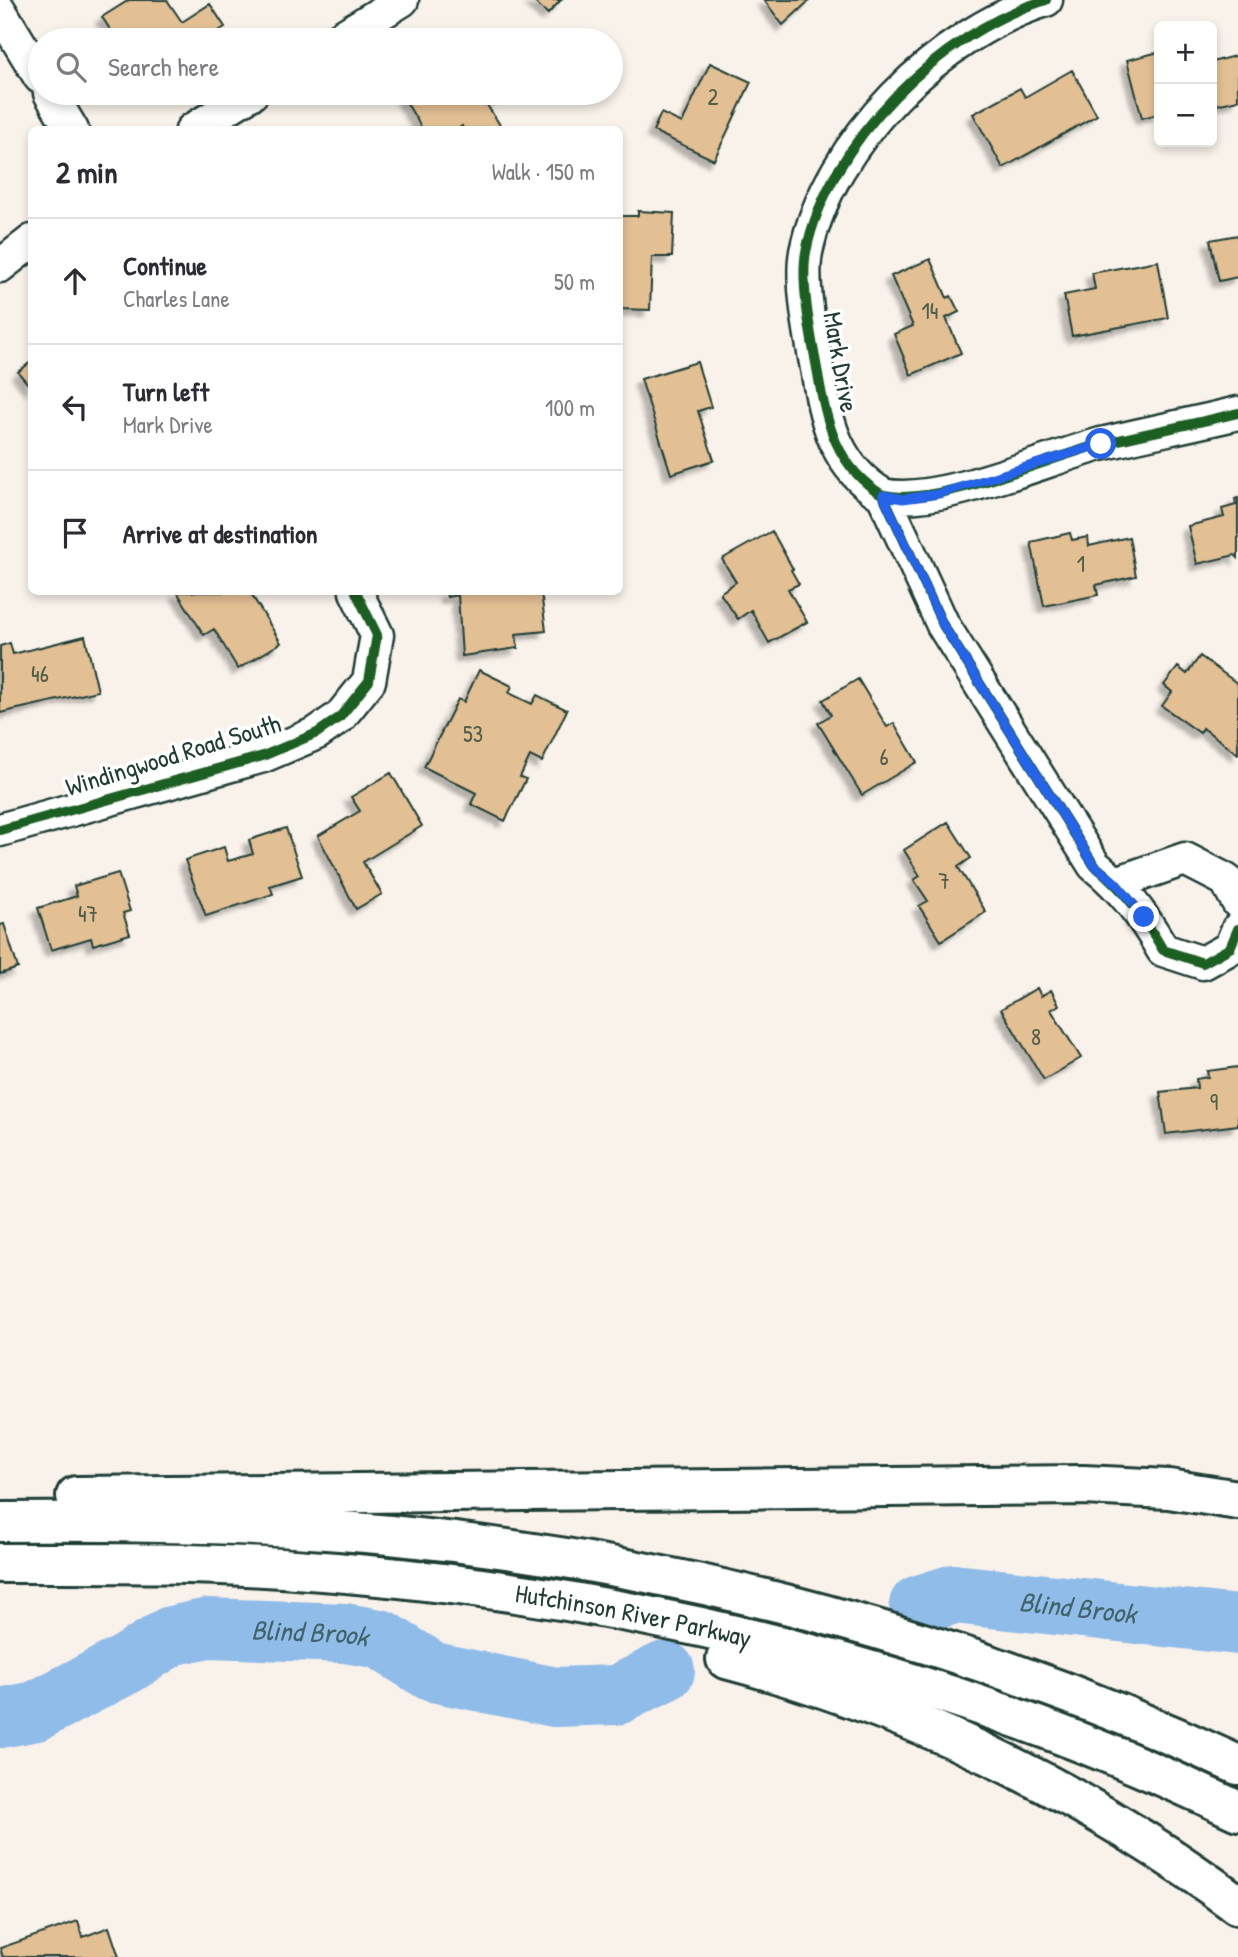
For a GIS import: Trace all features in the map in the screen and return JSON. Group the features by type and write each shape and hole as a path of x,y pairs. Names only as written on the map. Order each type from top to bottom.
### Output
{"highway":[{"path":"0,1498 1083,1485 1169,1489 1238,1500"},
{"name":"Hutchinson River Parkway","path":"0,1522 215,1523 381,1534 535,1555 689,1583 858,1625 1033,1680 1141,1722 1238,1765"},
{"name":"Hutchinson River Parkway","path":"0,1563 279,1568 457,1585 692,1626 863,1670 977,1705 1088,1745 1238,1811"},
{"path":"457,1585 633,1637 753,1666 874,1706 994,1756 1131,1832 1238,1905"}],"street":[{"path":"356,28 402,0"},
{"name":"Mark Drive","path":"1046,0 1012,5 961,41 899,91 859,139 825,197 806,254 808,317 825,420 843,456 863,483 883,495 943,625 1094,865 1116,883 1144,917 1163,950 1203,963 1230,947 1238,929"},
{"path":"0,11 28,57"},
{"path":"57,105 70,126"},
{"path":"198,126 233,105"},
{"path":"0,266 28,244"},
{"path":"883,495 903,499 938,494 1101,444 1238,413"},
{"name":"Windingwood Road South","path":"0,830 263,756 317,733 340,717 369,681 377,635 357,595"},
{"path":"1116,883 1185,859 1226,880 1238,902"}],"building":[{"path":"129,0 167,0 182,22 210,4 225,27 109,28 102,17"},
{"path":"532,0 561,0 548,14"},
{"path":"764,0 810,0 783,25"},
{"path":"1154,53 1154,115 1142,118 1127,60"},
{"path":"1238,55 1238,100 1217,105 1217,61"},
{"path":"710,63 751,82 714,160 653,131 661,113 682,123"},
{"path":"1072,70 1097,115 1003,168 973,114 1020,88 1025,97"},
{"path":"408,105 487,105 500,125 498,126 421,126"},
{"path":"638,211 674,213 672,257 652,257 650,310 623,309 623,216 638,216"},
{"path":"1238,235 1238,277 1219,281 1210,240"},
{"path":"930,259 947,298 951,296 959,312 946,318 961,353 911,375 894,334 913,326 891,276"},
{"path":"1158,261 1168,318 1072,336 1064,295 1095,289 1092,273"},
{"path":"697,362 711,407 698,411 714,460 671,474 641,379"},
{"path":"28,364 28,384 18,372"},
{"path":"1238,498 1238,558 1235,555 1197,564 1188,526 1224,517 1222,509 1236,505 1235,499"},
{"path":"772,531 799,584 788,589 807,622 769,643 751,610 738,619 720,593 736,582 722,559"},
{"path":"1070,533 1072,540 1088,537 1089,546 1129,537 1136,576 1096,585 1098,595 1044,606 1031,542"},
{"path":"179,595 252,595 281,643 238,669 214,629 204,635"},
{"path":"458,595 541,595 546,631 516,634 518,648 462,656"},
{"path":"85,636 98,691 0,713 0,646 10,643 13,654"},
{"path":"1200,656 1238,684 1238,754 1203,728 1200,733 1162,706 1172,692 1164,685 1178,667 1187,674"},
{"path":"479,670 512,686 509,693 532,704 537,695 567,710 542,762 530,756 520,777 526,779 505,821 471,804 476,793 424,767 458,699 464,702"},
{"path":"858,679 887,727 894,723 917,762 862,795 818,723 831,715 823,700"},
{"path":"391,773 422,826 363,862 382,894 356,909 318,836 360,811 351,797"},
{"path":"948,822 971,858 958,867 986,912 941,941 919,906 928,901 914,880 920,876 904,850"},
{"path":"286,828 302,876 270,886 273,894 206,916 185,860 224,847 228,861 253,854 249,840"},
{"path":"118,873 130,911 123,913 130,934 93,945 91,938 51,950 38,908 77,896 74,886"},
{"path":"4,924 18,968 0,974 0,925"},
{"path":"1037,988 1041,996 1051,990 1059,1005 1051,1010 1081,1058 1044,1080 1001,1009"},
{"path":"1238,1067 1238,1125 1166,1134 1160,1092 1197,1088 1196,1079 1208,1077 1207,1071"},
{"path":"78,1921 83,1937 109,1927 119,1957 3,1957 0,1948"}],"waterway":[{"name":"Blind Brook","path":"919,1605 954,1594 1238,1625"},
{"name":"Blind Brook","path":"0,1718 36,1711 127,1664 171,1636 208,1628 345,1633 380,1639 433,1672 555,1697 617,1695 665,1671"}],"cycle path":[{"path":"1046,0 1006,16 967,37 930,65 895,97 864,132 838,171 818,211 806,252 804,280 821,392 830,427 844,458 867,484 883,495 943,625 1094,865 1133,904 1163,950 1203,963 1230,948 1238,929"},
{"path":"883,495 906,497 961,488 1101,444 1238,413"},
{"path":"0,830 263,756 317,733 340,717 369,681 377,635 357,595"}],"route":[{"path":"1101,444 938,494 903,499 883,495 943,625 1094,865 1116,883 1144,917"}]}
